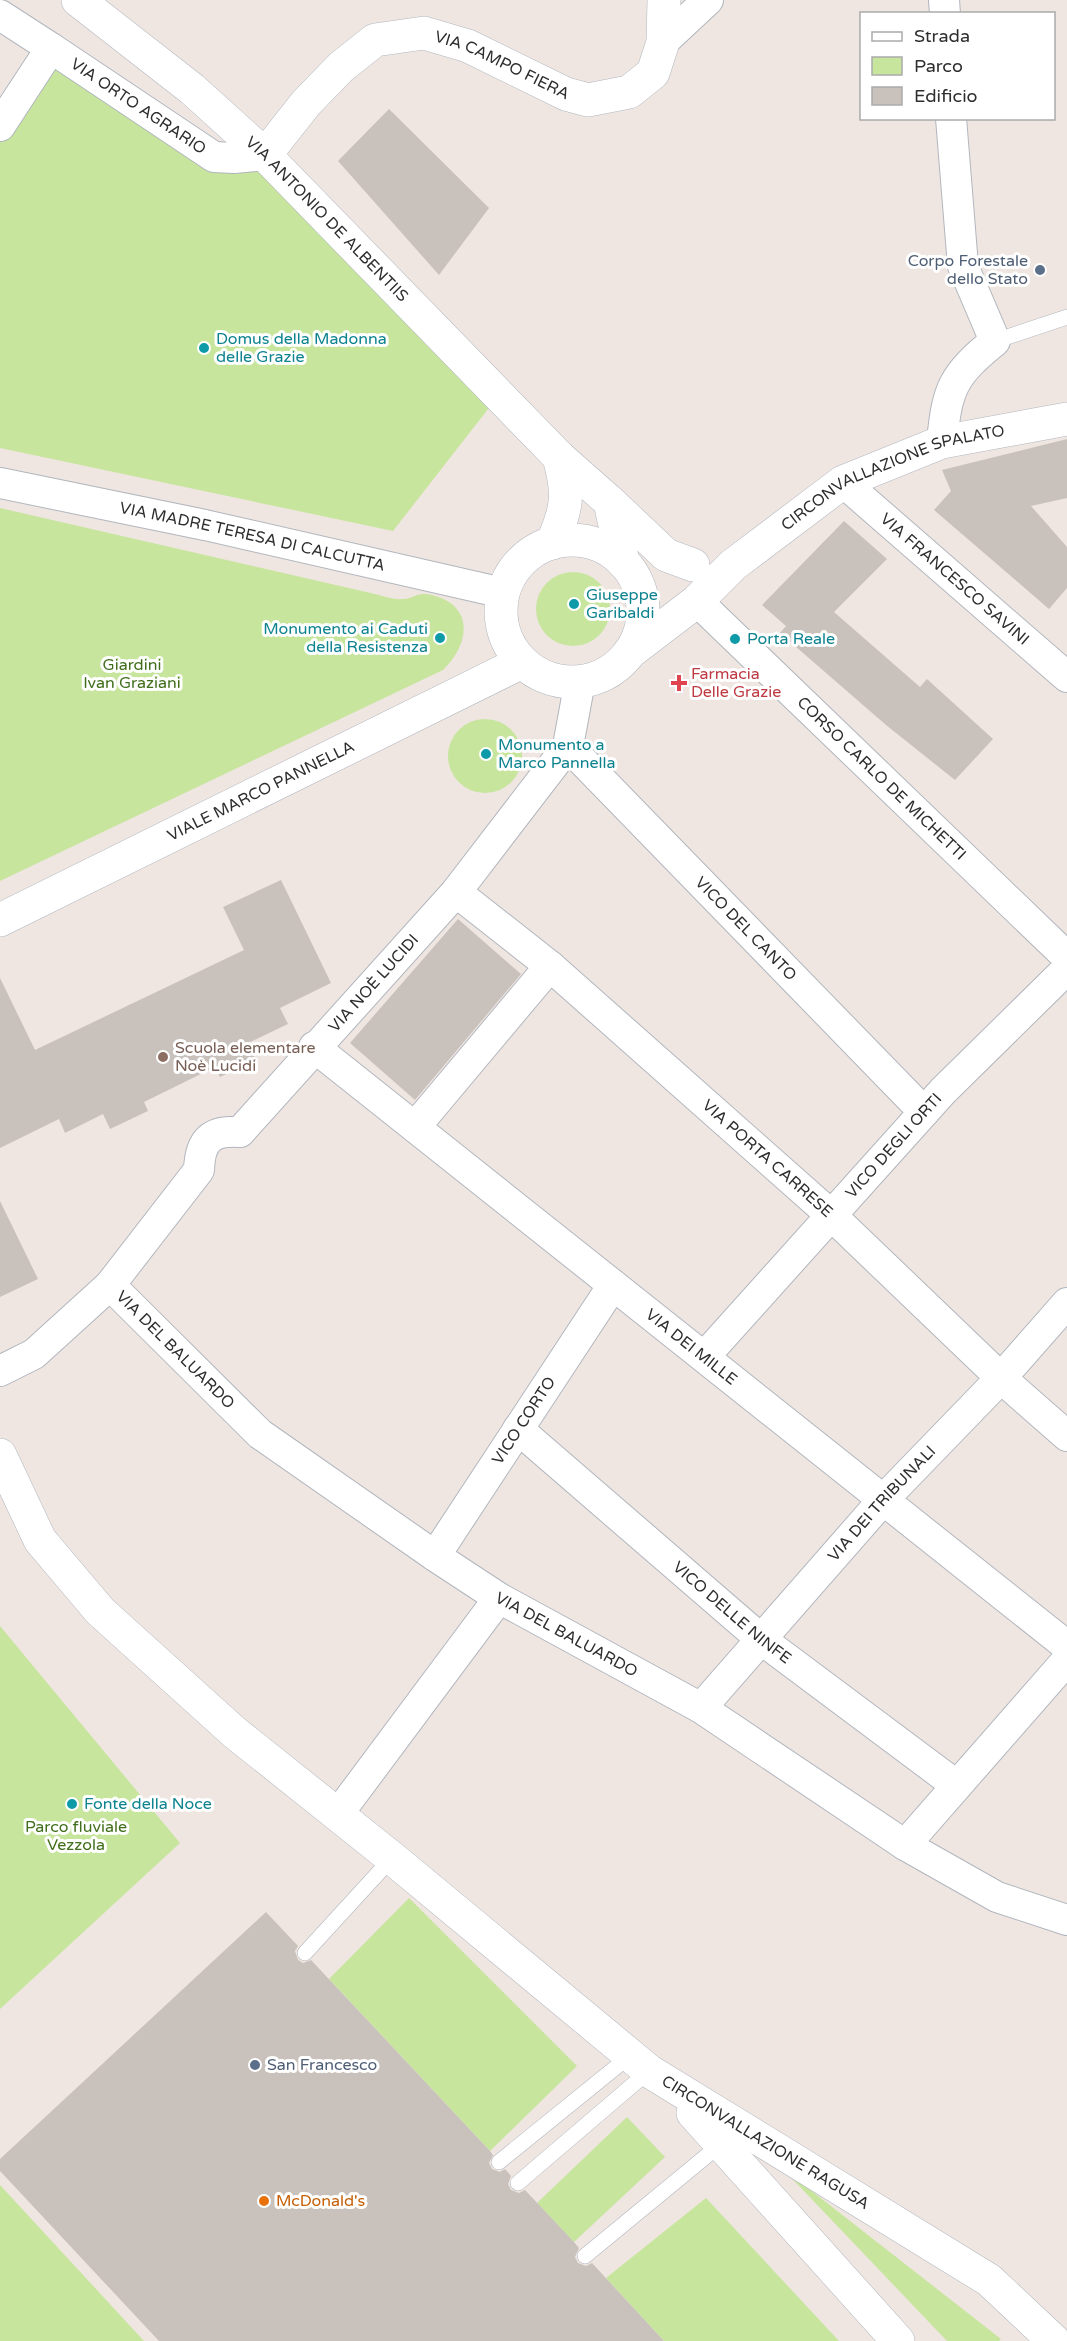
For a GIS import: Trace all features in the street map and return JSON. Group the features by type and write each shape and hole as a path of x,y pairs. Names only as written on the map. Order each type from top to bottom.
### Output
{"main road":[{"name":"VIA ANTONIO DE ALBENTIIS","path":"78,0 192,89 265,155 559,456 666,555 693,565"},
{"path":"663,42 664,0"},
{"name":"VIA CAMPO FIERA","path":"265,155 306,103 341,67 375,40 424,33 441,37 468,46 566,94 588,100 629,92 653,73 663,42"},
{"name":"CIRCONVALLAZIONE SPALATO","path":"629,653 697,602 733,565 843,482 942,442 1067,419"},
{"path":"552,543 563,520 567,500 559,456"},
{"path":"610,502 630,572 642,599 643,618 638,637 629,653 608,672 580,681 548,678 522,662 503,630 503,593 517,565 528,555 552,543 567,540 590,543 611,552 630,572"},
{"path":"630,572 693,565 733,565"},
{"name":"VIALE MARCO PANNELLA","path":"0,920 522,662"},
{"path":"0,1455 40,1540 100,1611 234,1732 338,1814 649,2070"},
{"name":"CIRCONVALLAZIONE RAGUSA","path":"649,2070 721,2144 898,2341"},
{"name":"CIRCONVALLAZIONE RAGUSA","path":"649,2070 989,2280 1054,2341"}],"street":[{"name":"VIA CAMPO FIERA","path":"663,42 708,0"},
{"name":"VIA ORTO AGRARIO","path":"0,15 214,157 265,155"},
{"path":"0,126 51,48"},
{"path":"942,442 945,410 953,382 969,362 995,341 963,266 951,120"},
{"name":"VIA FRANCESCO SAVINI","path":"843,482 1067,677"},
{"name":"VIA MADRE TERESA DI CALCUTTA","path":"0,483 205,525 503,593"},
{"name":"CORSO CARLO DE MICHETTI","path":"697,602 1067,957"},
{"name":"VIA NOÈ LUCIDI","path":"0,1371 34,1354 110,1285 199,1170 202,1132 240,1132 314,1047 456,892 568,746 580,681"},
{"name":"VICO DEL CANTO","path":"568,746 924,1112"},
{"name":"VIA PORTA CARRESE","path":"456,892 550,966 831,1215 1001,1378 1067,1436"},
{"path":"415,1127 550,966"},
{"name":"VICO DEGLI ORTI","path":"704,1357 924,1112 1067,969"},
{"name":"VIA DEI MILLE","path":"314,1047 1067,1646"},
{"name":"VIA DEL BALUARDO","path":"110,1285 260,1434 435,1556 499,1598 701,1708 906,1845 997,1897 1067,1920"},
{"name":"VICO CORTO","path":"435,1556 613,1285"},
{"name":"VIA DEI TRIBUNALI","path":"701,1708 884,1500 1001,1378 1067,1303"},
{"name":"VICO DELLE NINFE","path":"518,1429 762,1640 956,1785"},
{"path":"338,1814 499,1598"},
{"path":"906,1845 1067,1660"}],"lane":[{"path":"995,341 1067,317"},
{"path":"305,1953 392,1858"},
{"path":"499,2162 649,2070"},
{"path":"518,2183 649,2070"},
{"path":"585,2256 721,2144"}],"green space":[{"path":"51,48 214,157 265,155 499,395 393,531 0,448 0,126"},
{"name":"Giardini Ivan Graziani","path":"0,508 392,598 406,599 426,594 441,598 453,605 460,613 463,635 460,647 443,670 0,881"},
{"path":"573,572 587,575 599,583 607,595 610,609 607,623 599,635 587,643 573,646 559,643 547,635 539,623 536,609 539,595 547,583 559,575"},
{"path":"485,719 499,722 511,730 519,742 522,756 519,770 511,782 499,790 485,793 471,790 459,782 451,770 448,756 451,742 459,730 471,722"},
{"name":"Parco fluviale Vezzola","path":"0,1626 180,1843 0,2009"},
{"path":"409,1898 577,2066 490,2151 329,1979"},
{"path":"627,2117 665,2157 574,2242 537,2203"},
{"path":"781,2167 1001,2339 999,2341 947,2341"},
{"path":"0,2185 144,2341 0,2341"},
{"path":"706,2198 839,2341 664,2341 606,2278"}],"building":[{"path":"389,109 489,208 439,275 338,161"},
{"path":"1067,439 1067,498 1031,506 1067,547 1067,588 1049,609 934,510 951,491 942,470"},
{"path":"844,521 887,559 834,612 920,687 927,679 993,739 955,780 886,725 780,633 786,626 762,605"},
{"path":"281,880 331,983 280,1008 288,1024 248,1043 256,1060 220,1077 215,1067 144,1102 148,1111 110,1129 103,1114 65,1133 59,1119 0,1148 0,978 35,1050 244,950 223,907"},
{"path":"458,919 521,974 415,1100 350,1043"},
{"path":"0,1201 38,1279 0,1297"},
{"name":"San Francesco","path":"266,1912 298,1946 295,1951 298,1960 303,1963 311,1960 490,2151 493,2155 489,2163 492,2169 500,2172 505,2169 511,2176 508,2184 511,2190 519,2193 525,2190 574,2242 579,2248 575,2257 578,2263 586,2266 592,2263 664,2341 159,2341 0,2171 0,2159"}],"place":[{"name":"Corpo Forestale dello Stato","path":"1040,270"},
{"name":"Domus della Madonna delle Grazie","path":"204,348"},
{"name":"Giuseppe Garibaldi","path":"574,604"},
{"name":"Monumento ai Caduti della Resistenza","path":"440,638"},
{"name":"Porta Reale","path":"735,639"},
{"name":"Farmacia Delle Grazie","path":"679,683"},
{"name":"Monumento a Marco Pannella","path":"486,754"},
{"name":"Scuola elementare Noè Lucidi","path":"163,1057"},
{"name":"Fonte della Noce","path":"72,1804"},
{"name":"San Francesco","path":"255,2065"},
{"name":"McDonald's","path":"264,2201"}]}
